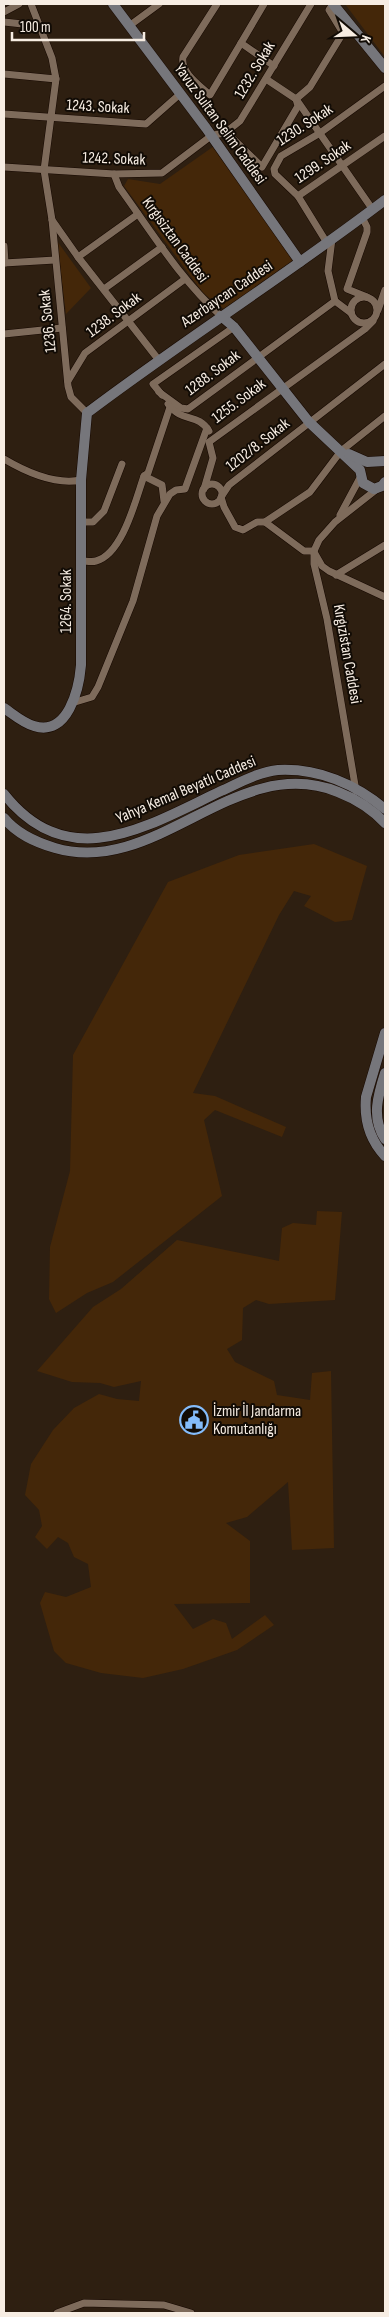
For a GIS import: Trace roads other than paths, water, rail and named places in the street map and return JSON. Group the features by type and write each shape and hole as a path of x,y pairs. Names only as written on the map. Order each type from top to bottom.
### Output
{"main road":[{"name":"Yavuz Sultan Selim Caddesi","path":"113,4 211,136 300,262"},
{"path":"333,4 383,62"},
{"name":"Azerbaycan Caddesi","path":"87,413 158,359 330,241 385,200"},
{"path":"221,316 234,327 309,422 360,470 364,483 370,488 384,484"},
{"name":"1264. Sokak","path":"4,708 29,724 47,727 61,720 72,703 78,684 81,665 81,480 87,413"},
{"path":"341,451 367,462 380,462"},
{"path":"380,462 385,469"},
{"path":"361,475 364,468 380,462"},
{"name":"Yahya Kemal Beyatlı Caddesi","path":"4,794 27,819 48,831 69,837 97,838 135,831 251,777 276,770 317,773 336,779 355,794 385,823"},
{"name":"Yahya Kemal Beyatlı Caddesi","path":"4,818 17,830 36,842 64,850 93,852 117,849 138,843 242,795 275,784 297,783 320,786 355,794 385,809"},
{"path":"385,1033 365,1106 370,1133 374,1142 385,1156"},
{"path":"385,1073 377,1106 379,1128 385,1139"}],"street":[{"path":"4,12 19,4"},
{"name":"1236. Sokak","path":"31,4 52,58 56,79 44,170 52,220 68,381 71,397 87,413"},
{"path":"130,26 160,4"},
{"path":"216,4 184,56 182,63 184,69 210,95 264,4"},
{"name":"1232. Sokak","path":"211,136 226,132 240,121 311,4"},
{"path":"296,98 310,88 343,33 329,10 333,4"},
{"path":"4,22 41,26"},
{"path":"241,43 274,66"},
{"path":"4,74 56,79"},
{"path":"266,79 296,98 372,210"},
{"name":"1230. Sokak","path":"275,174 274,169 281,156 320,133 385,86"},
{"name":"1243. Sokak","path":"4,114 146,124 180,94"},
{"path":"262,167 298,106 296,98"},
{"path":"226,132 262,167 275,174 298,196"},
{"name":"1242. Sokak","path":"4,166 114,174 162,173 211,136"},
{"name":"1299. Sokak","path":"330,241 298,196 385,136"},
{"name":"Kırgısiztan Caddesi","path":"114,174 119,187 185,279 199,296 221,316"},
{"path":"78,257 138,214"},
{"path":"362,217 368,227 367,232 347,289 367,297 377,305 378,313"},
{"name":"1236. Sokak","path":"52,220 78,257 158,359"},
{"path":"330,241 328,271 335,300 360,323 373,321 378,313 385,290"},
{"path":"4,246 4,263 55,260"},
{"path":"104,289 162,247"},
{"name":"1238. Sokak","path":"68,381 86,353 185,279"},
{"path":"351,313 355,300 367,297"},
{"path":"258,357 335,300"},
{"name":"1255. Sokak","path":"214,438 282,387 365,329 373,321"},
{"path":"222,497 218,502 208,503 204,498 204,489 213,458 208,442 214,438 198,420 178,415 153,384 234,327"},
{"path":"4,334 62,328"},
{"name":"1288. Sokak","path":"159,392 180,408 188,409 258,357"},
{"name":"1202/8. Sokak","path":"222,497 229,485 385,364"},
{"path":"81,561 96,562 114,548 125,529 170,407"},
{"path":"204,489 212,484 218,486 222,491 224,507 238,529 249,528 257,522 265,522 310,492 341,451 385,416"},
{"name":"1255. Sokak","path":"163,504 176,490 185,489 207,428"},
{"path":"4,459 25,470 48,478 81,480"},
{"path":"81,522 93,522 102,514 122,464"},
{"path":"72,703 92,697 98,687 131,606 153,525 163,504 165,494 162,485 146,474"},
{"path":"335,522 361,475"},
{"path":"314,551 319,540 335,522 359,501 384,484"},
{"path":"265,522 304,551 314,551"},
{"path":"336,575 385,545"},
{"path":"314,551 322,566 336,575 385,597"},
{"name":"Kırgızistan Caddesi","path":"314,551 314,564 327,619 355,794"},
{"path":"56,2313 84,2303 164,2305 191,2313"}],"place":[{"name":"İzmir İl Jandarma Komutanlığı","path":"194,1420"}]}
